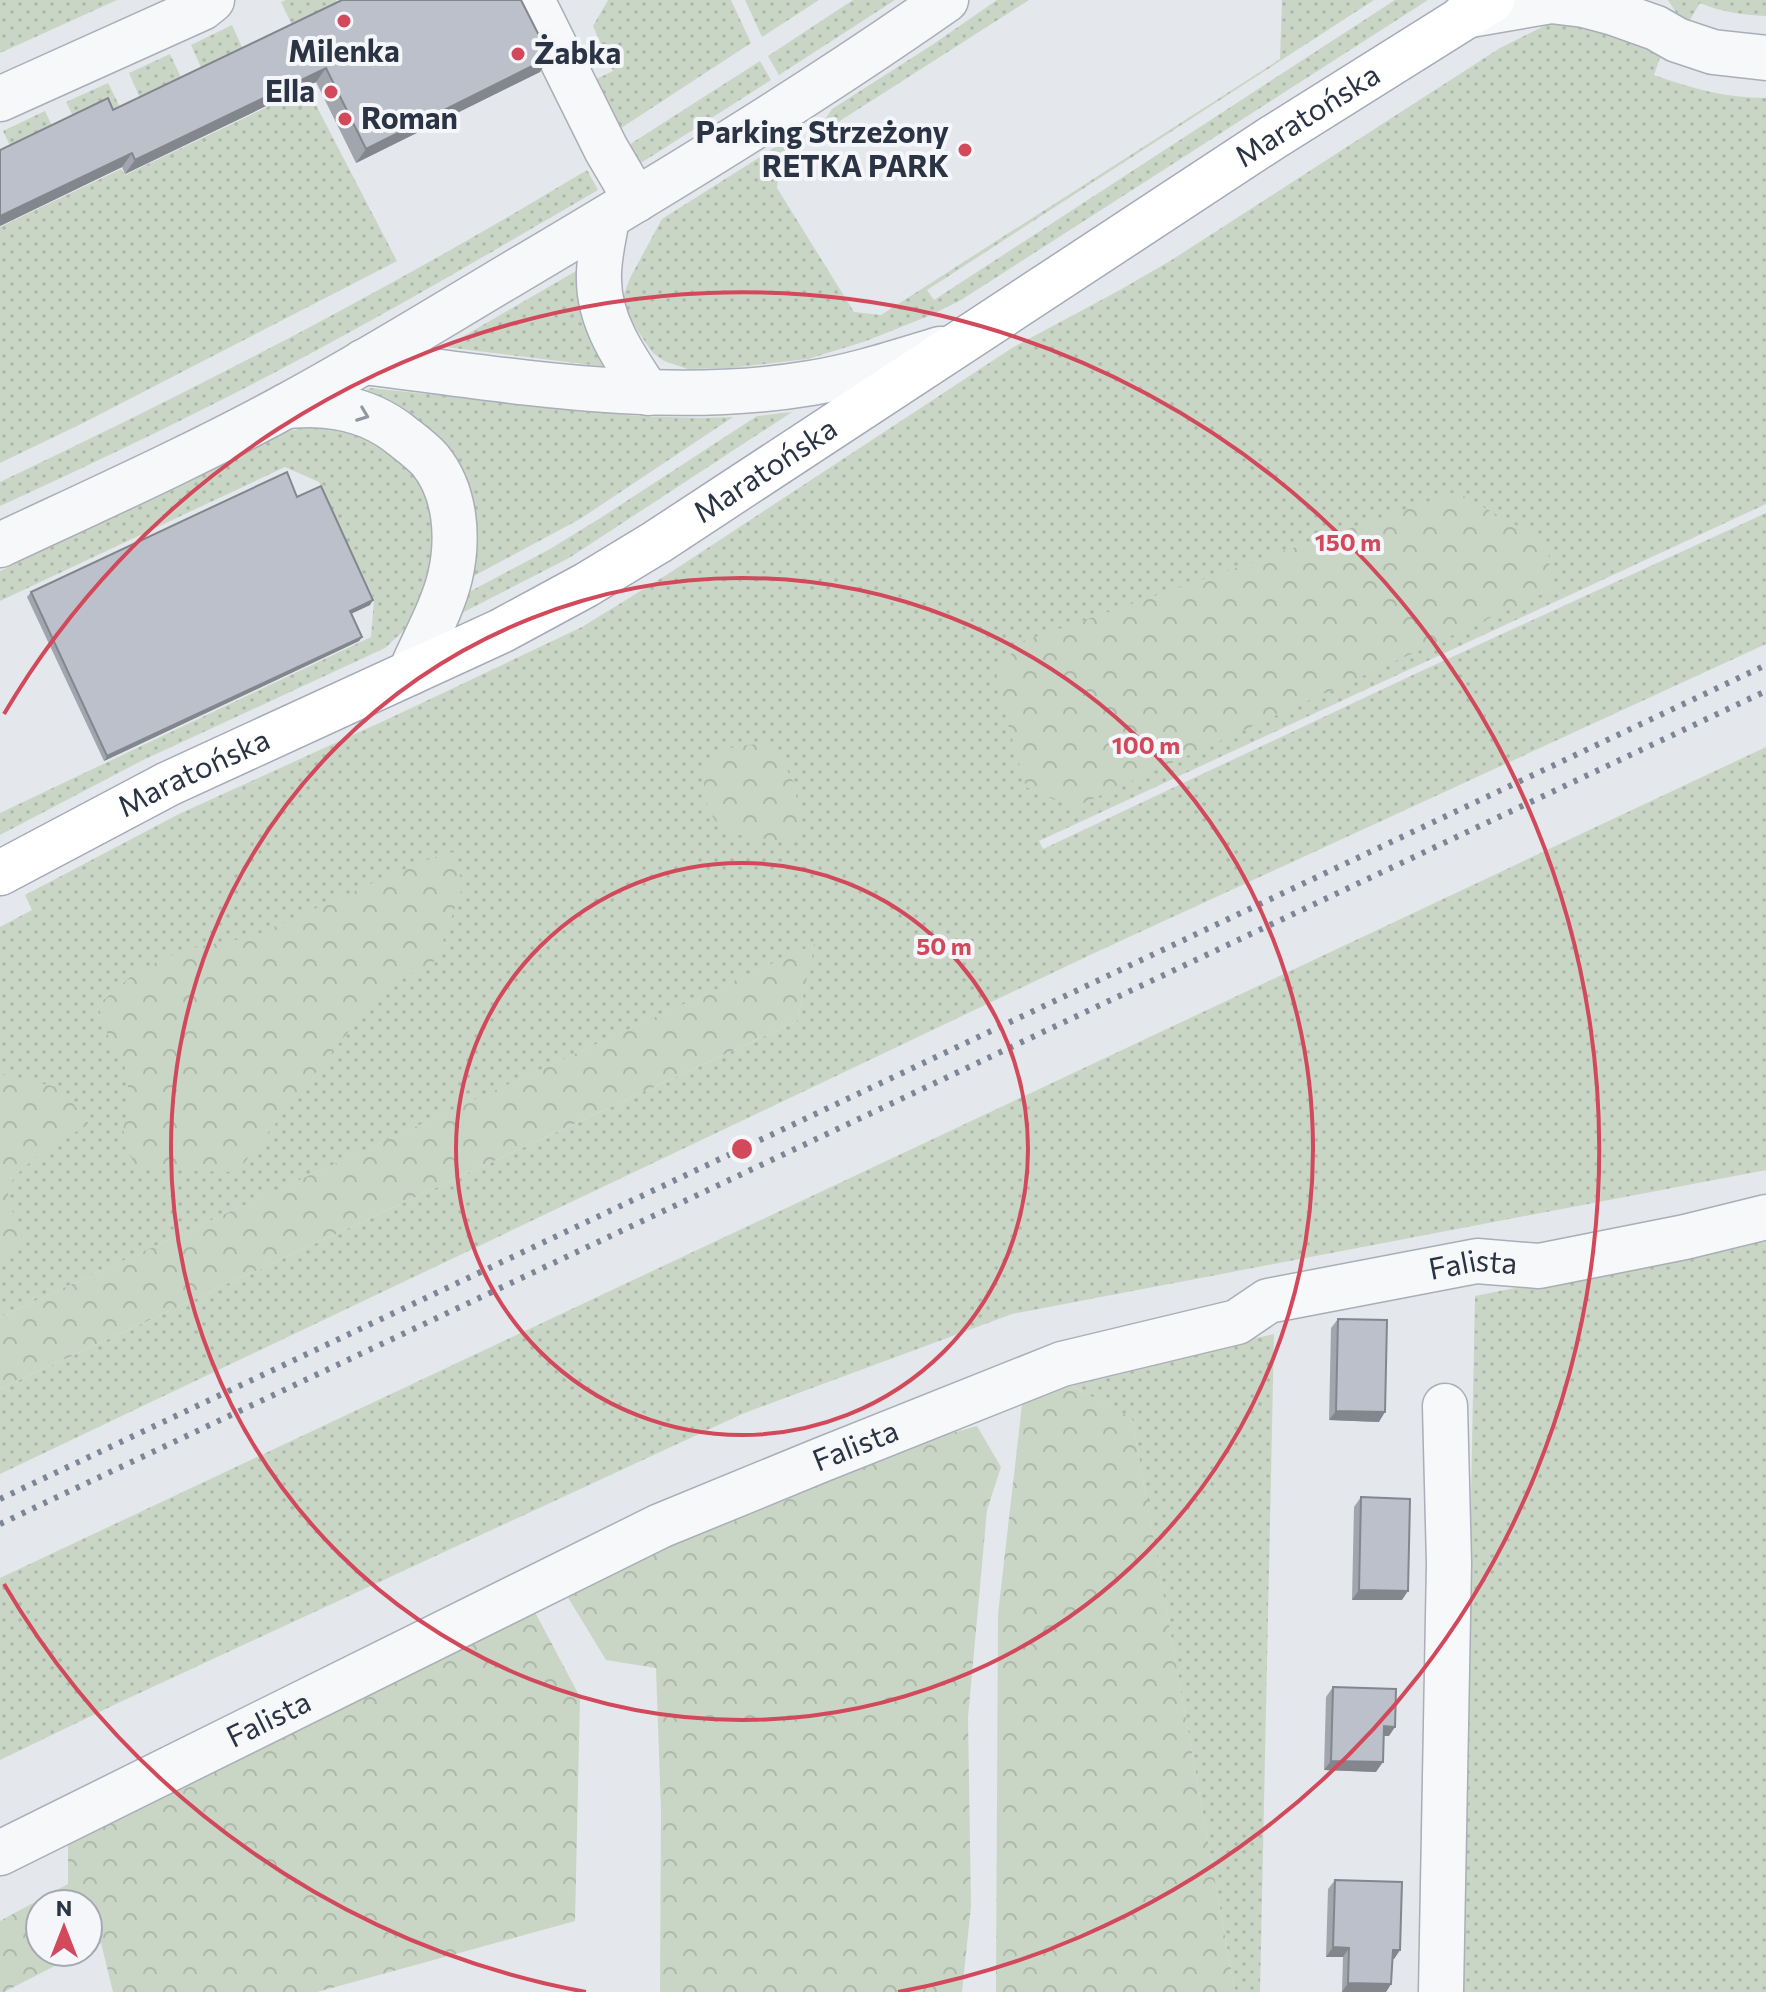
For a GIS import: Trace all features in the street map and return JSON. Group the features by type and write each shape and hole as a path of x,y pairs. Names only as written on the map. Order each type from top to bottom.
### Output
{"main road":[{"name":"Maratońska","path":"0,873 168,784 501,631 609,571 1272,138 1478,8"}],"street":[{"path":"0,99 202,8 212,0"},
{"path":"532,0 606,149 622,209 599,282 602,303 617,344 648,393"},
{"path":"0,545 212,444 363,362 622,209 946,0"},
{"path":"1478,8 1551,1 1614,13 1653,14 1677,40 1713,52 1766,58"},
{"path":"363,362 648,393 729,392 812,383 872,370 958,344"},
{"path":"286,406 318,404 364,414 391,427 414,446 429,460 443,481 454,517 451,575 410,673"},
{"name":"Falista","path":"0,1853 660,1526 1062,1364 1237,1322 1268,1301 1477,1261 1539,1266 1685,1237 1766,1217"},
{"path":"1441,1992 1449,1563 1445,1406"}],"green space":[{"path":"0,0 117,0 0,53"},
{"path":"336,0 341,8 295,31 281,2"},
{"path":"608,0 731,0 751,43 612,134 588,83 613,71 593,26"},
{"path":"745,0 819,0 762,37"},
{"path":"853,0 895,0 779,75 768,56"},
{"path":"997,0 1029,0 821,133 832,109"},
{"path":"1282,0 1374,0 927,290 934,300 1395,0 1428,0 961,300 866,341 808,359 730,368 688,369 664,361 652,352 629,318 624,294 662,219 782,143 789,151 780,155 777,188 854,312 881,315 1280,59"},
{"path":"1668,0 1766,0 1766,16 1716,9 1700,3 1688,23 1679,17"},
{"path":"1554,21 1576,21 1662,52 1654,75 1708,91 1766,98 1766,504 1039,841 1043,849 1766,513 1766,644 1090,955 0,1474 0,1389 797,1021 814,945 0,1317 0,927 32,910 25,895 179,814 582,627 1012,348 1170,261 1500,48"},
{"path":"232,25 245,54 204,74 191,45"},
{"path":"170,54 184,84 142,103 129,73"},
{"path":"760,61 771,80 633,168 621,150"},
{"path":"108,83 123,113 76,122 66,102"},
{"path":"307,88 397,261 0,463 0,227 121,169 125,175"},
{"path":"45,111 55,132 13,152 3,131"},
{"path":"587,170 598,190 458,271 239,391 0,506 0,482 298,334"},
{"path":"576,271 584,322 608,367 445,347"},
{"path":"370,388 638,416 733,417 580,519 472,577 475,556 359,394"},
{"path":"792,412 569,558 460,614 469,592 550,549 757,416"},
{"path":"314,425 331,425 383,442 423,482 441,542 415,620 385,648 141,761 0,835 0,813 371,637 374,599 319,482 285,467 0,601 0,571 286,432"},
{"path":"1456,492 1548,543 1551,590 1073,808 1026,787 995,679 1018,643"},
{"path":"760,744 778,754 793,781 801,819 801,843 726,831 712,816 707,805 704,783 711,762 727,749"},
{"path":"1766,747 1766,1170 1012,1314 742,1414 0,1760 0,1578"},
{"path":"453,852 463,886 436,960 396,983 357,1021 237,1172 135,1169 123,1129 130,1101 124,1061 110,1042 98,1005 136,972 182,950 251,937 395,873"},
{"path":"815,944 797,1021 0,1389 0,1317"},
{"path":"0,1074 61,1088 89,1124 41,1154 11,1184 8,1197 22,1235 16,1250 0,1258"},
{"path":"1766,1237 1766,1992 1461,1992 1475,1296"},
{"path":"1274,1334 1260,1992 1235,1992 1132,1419 1061,1380"},
{"path":"1060,1380 1132,1418 1235,1992 996,1992 998,1614 1022,1405"},
{"path":"977,1426 1001,1467 987,1510 968,1717 971,1906 962,1992 660,1992 661,1811 656,1668 606,1660 567,1596 748,1504 888,1451"},
{"path":"529,1601 580,1697 575,1921 317,1992 113,1992 104,1955 104,1888 61,1888 68,1884 68,1840"},
{"path":"24,1908 24,1968 51,1968 4,1992 0,1992 0,1921"}],"building":[{"path":"342,0 521,0 550,57 366,149 326,68 135,160 132,153 0,216 0,150 108,98 113,110"},
{"path":"287,472 297,497 321,486 373,600 350,611 362,637 107,756 31,592"},
{"path":"1338,1319 1387,1320 1385,1412 1336,1411"},
{"path":"1361,1497 1410,1499 1408,1591 1359,1590"},
{"path":"1333,1687 1396,1689 1395,1727 1384,1726 1383,1762 1331,1761"},
{"path":"1335,1880 1402,1882 1400,1950 1393,1950 1391,1984 1348,1983 1349,1948 1333,1947"}],"railway":[{"path":"0,1499 1766,665"},
{"path":"0,1524 1766,691"}],"place":[{"name":"Milenka","path":"344,21"},
{"name":"Żabka","path":"518,54"},
{"name":"Ella","path":"331,92"},
{"name":"Roman","path":"345,119"},
{"name":"Parking Strzeżony RETKA PARK","path":"965,150"}]}
